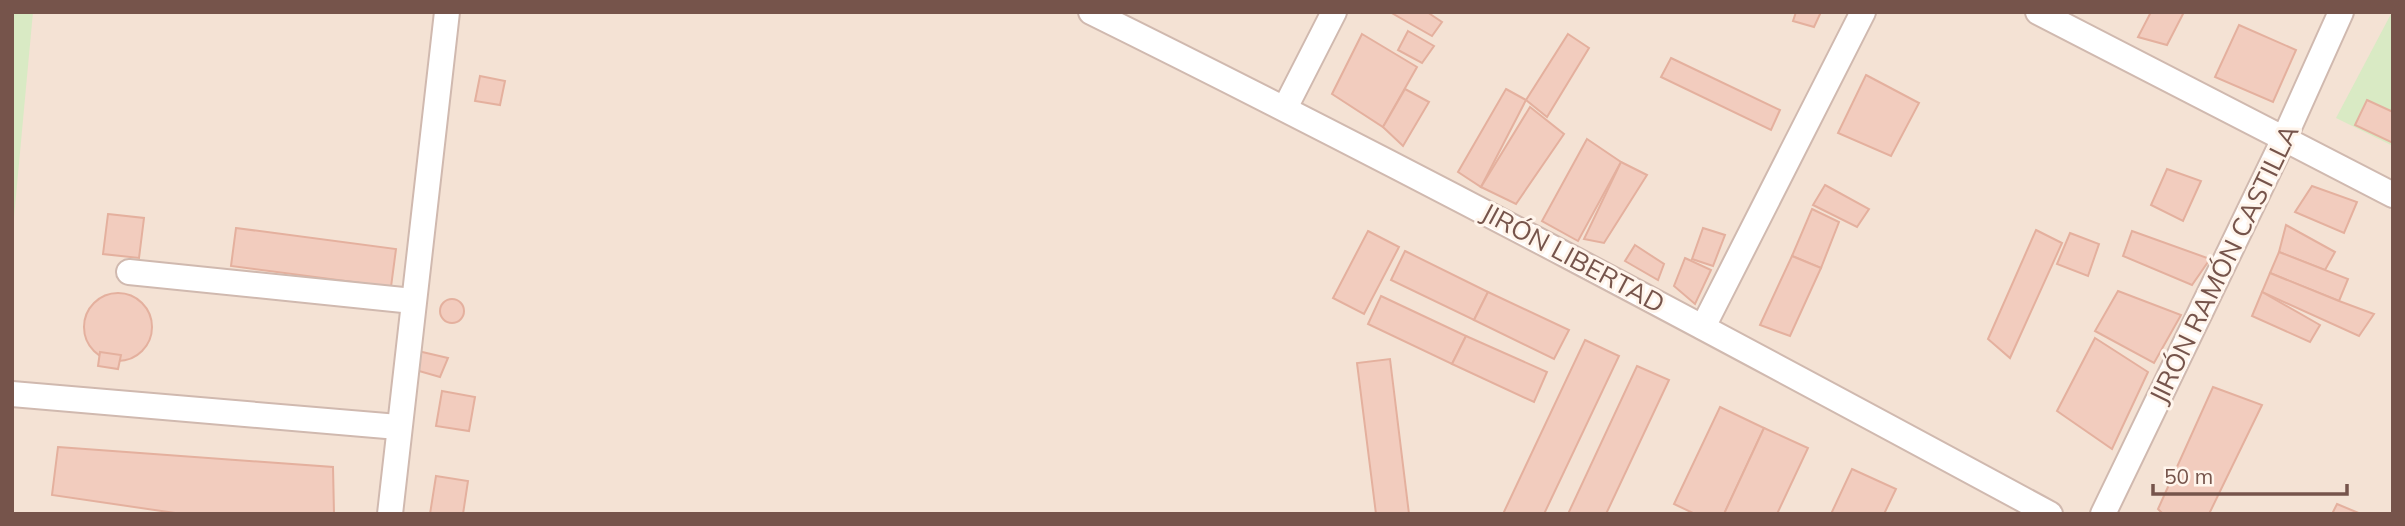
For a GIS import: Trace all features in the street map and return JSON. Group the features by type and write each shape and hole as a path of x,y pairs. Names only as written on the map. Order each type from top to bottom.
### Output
{"street":[{"path":"390,514 447,12"},
{"name":"JIRÓN LIBERTAD","path":"1091,12 1285,108 1703,327 2050,514"},
{"path":"1285,108 1334,12"},
{"path":"1703,327 1863,12"},
{"path":"2038,12 2283,141 2393,195"},
{"name":"JIRÓN RAMÓN CASTILLA","path":"2104,514 2283,141 2341,12"},
{"path":"129,272 413,301"},
{"path":"12,394 398,428"}],"shaded area":[{"path":"12,12 2393,12 2393,514 12,514"}],"green space":[{"path":"12,12 33,12 12,239"},
{"path":"2393,12 2393,146 2336,118"}],"building":[{"path":"1390,12 1427,12 1442,22 1432,36"},
{"path":"1796,12 1821,12 1814,27 1793,21"},
{"path":"2151,12 2184,12 2167,45 2138,37"},
{"path":"2239,25 2296,50 2273,102 2215,77"},
{"path":"1408,31 1434,46 1422,63 1398,50"},
{"path":"1362,34 1417,67 1383,127 1332,94"},
{"path":"1568,34 1589,48 1547,117 1526,100"},
{"path":"1671,58 1780,110 1771,130 1661,77"},
{"path":"1866,75 1919,103 1891,156 1838,133"},
{"path":"480,76 505,81 500,105 475,101"},
{"path":"1405,89 1429,102 1403,146 1383,127"},
{"path":"1506,89 1526,100 1481,187 1458,172"},
{"path":"2367,100 2393,112 2393,143 2355,125"},
{"path":"1530,107 1564,134 1516,204 1481,187"},
{"path":"1587,139 1621,162 1578,241 1542,221"},
{"path":"1621,162 1647,175 1604,243 1584,239"},
{"path":"2167,169 2201,181 2183,221 2151,205"},
{"path":"1825,185 1869,209 1857,227 1813,205"},
{"path":"2312,186 2357,202 2344,233 2295,212"},
{"path":"1812,209 1839,222 1821,268 1792,256"},
{"path":"108,214 144,218 139,258 103,254"},
{"path":"2286,225 2335,252 2325,270 2279,252"},
{"path":"236,228 396,249 391,287 231,266"},
{"path":"1703,228 1725,235 1713,266 1692,259"},
{"path":"2036,230 2062,243 2010,358 1988,339"},
{"path":"1368,231 1399,247 1364,314 1333,298"},
{"path":"2132,231 2210,259 2192,285 2123,256"},
{"path":"2070,233 2099,244 2088,276 2057,264"},
{"path":"1635,245 1664,264 1658,280 1625,261"},
{"path":"1405,251 1488,292 1474,320 1391,280"},
{"path":"2279,252 2348,279 2339,301 2270,273"},
{"path":"1792,256 1821,268 1790,336 1760,325"},
{"path":"1685,258 1711,270 1695,304 1674,286"},
{"path":"2270,273 2374,314 2359,336 2262,292"},
{"path":"2118,291 2181,315 2154,363 2095,331"},
{"path":"1488,292 1569,330 1554,359 1474,320"},
{"path":"2262,292 2320,325 2310,342 2252,316"},
{"path":"125,293 146,308 152,320 150,340 142,351 125,361 111,361 94,351 86,340 84,320 94,303 105,295"},
{"path":"1381,296 1466,336 1452,364 1368,324"},
{"path":"452,299 461,302 464,311 461,320 452,323 443,320 440,311 443,302"},
{"path":"1466,336 1547,372 1534,402 1452,364"},
{"path":"2095,338 2148,372 2112,449 2057,411"},
{"path":"1585,340 1619,356 1544,514 1503,514"},
{"path":"418,351 448,358 440,377 419,371"},
{"path":"100,352 121,355 118,369 98,366"},
{"path":"1390,359 1409,514 1376,514 1357,363"},
{"path":"1637,366 1669,380 1606,514 1568,514"},
{"path":"2213,387 2262,405 2209,514 2163,514 2158,509"},
{"path":"442,391 475,397 469,431 436,426"},
{"path":"1720,407 1764,428 1724,514 1695,514 1674,504"},
{"path":"1764,428 1808,448 1777,514 1724,514"},
{"path":"58,447 333,467 334,514 182,514 52,495"},
{"path":"1852,469 1896,489 1884,514 1831,514"},
{"path":"436,476 468,481 463,514 430,514"},
{"path":"2337,504 2361,514 2332,514"}]}
